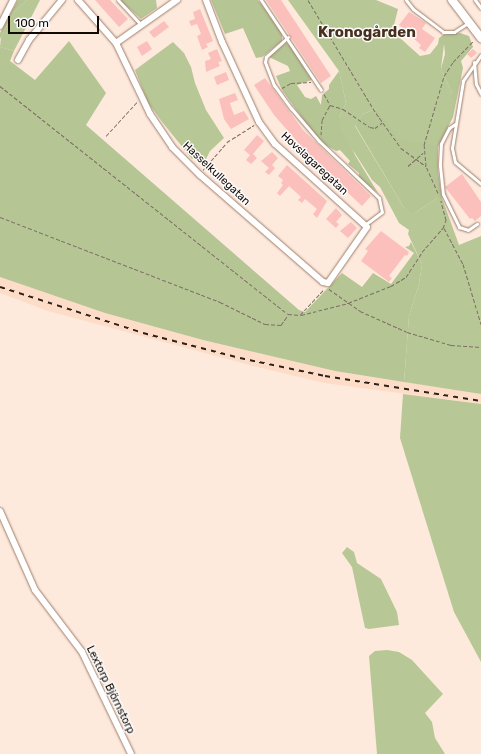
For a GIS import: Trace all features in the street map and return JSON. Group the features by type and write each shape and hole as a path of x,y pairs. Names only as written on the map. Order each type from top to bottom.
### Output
{"street":[{"path":"0,26 13,0"},
{"path":"18,60 29,40 62,0"},
{"name":"Hasselkullegatan","path":"78,0 116,43 141,97 172,147 200,175 326,283 367,226"},
{"path":"116,43 177,0"},
{"name":"Hovslagaregatan","path":"206,0 222,42 259,122 284,152 367,226"},
{"path":"452,0 479,36"},
{"name":"Lextorp Björnstorp","path":"0,511 35,590 82,652 131,754"}],"lane":[{"path":"118,0 141,25"},
{"path":"261,0 288,37 321,90"},
{"path":"406,0 413,9 443,32 454,32 468,23"},
{"path":"475,0 481,8"},
{"path":"288,37 266,57 265,62 278,90 319,141 379,198 382,212 367,226"},
{"path":"481,54 462,81 452,148 455,162 481,184"},
{"path":"474,62 476,84 481,94"},
{"path":"455,124 449,128 441,144 440,166 443,194 459,227 468,230 477,224"}],"path":[{"path":"308,0 383,122 401,148 426,166"},
{"path":"0,86 288,314 300,315 348,303 391,286 406,277 422,252 443,228 446,220 445,212 426,166 423,152 444,76 479,36"},
{"path":"278,90 291,83 307,84 315,80"},
{"path":"321,90 330,105 343,109 370,127 375,128 383,122"},
{"path":"106,136 141,97"},
{"path":"319,141 322,136 322,120 330,105"},
{"path":"200,175 227,142 259,122"},
{"path":"408,166 423,152"},
{"path":"0,217 220,302 265,324 280,325 288,314"},
{"path":"443,228 463,264 481,324"},
{"path":"300,315 326,287 348,303 373,318 407,332 451,345 481,347"}],"shaded area":[{"path":"0,277 105,313 203,340 335,371 481,394 481,404 324,383 253,366 48,311 0,293"}],"green space":[{"path":"18,0 27,0 14,12 0,39 0,33"},
{"path":"27,0 40,0 14,51 0,47 1,37 14,12"},
{"path":"120,0 156,0 157,8 141,19"},
{"path":"211,0 258,0 282,32 282,41 262,57 256,58 243,28 225,34"},
{"path":"288,0 376,0 398,9 394,25 400,38 420,56 430,54 438,44 444,44 441,69 452,93 453,112 436,146 400,140 376,109 363,114 355,126 403,206 410,212 415,213 437,198 442,198 459,245 481,236 481,394 404,382 409,316 419,284 422,264 408,234 409,230 399,223 380,187 372,180 340,130 339,117 346,103 339,71"},
{"path":"460,33 469,36 473,47 461,61 463,68 453,117 438,147 438,171 442,198 437,198 415,213 410,213 403,206 355,125 363,114 376,109 388,121 452,93 441,69 445,54 444,44 438,44 439,38 443,35"},
{"path":"69,41 106,93 86,125 299,310 305,312 342,273 362,287 373,273 391,284 414,253 405,247 409,246 411,242 422,264 419,284 409,316 404,382 335,371 203,340 105,313 0,277 0,47 14,51 10,61 35,80"},
{"path":"173,42 184,53 191,67 195,83 206,110 224,138 210,151 205,161 199,156 192,159 163,123 148,103 135,70"},
{"path":"286,43 291,46 312,80 297,85 305,97 311,99 316,96 321,105 322,95 329,89 329,85 339,71 346,103 339,117 355,155 378,193 359,177 359,173 348,164 350,161 340,150 336,151 326,145 313,133 282,90 276,76 290,71 288,66 269,57"},
{"path":"403,394 481,404 481,662 454,612 400,438"},
{"path":"347,547 354,552 357,563 381,579 397,612 399,625 369,629 365,628 352,567 342,553"},
{"path":"387,650 399,652 412,660 443,694 425,713 432,722 435,738 445,754 377,754 369,656 375,651"}],"building":[{"path":"95,0 110,0 128,19 119,27"},
{"path":"266,0 281,0 331,76 321,83"},
{"path":"200,9 213,41 206,44 208,47 202,50 197,36 201,34 197,24 191,26 189,21 195,19 193,12"},
{"path":"409,12 426,23 422,29 435,38 425,52 419,48 421,45 399,25"},
{"path":"164,21 169,27 154,38 149,32"},
{"path":"147,41 152,49 142,56 137,47"},
{"path":"217,49 222,61 218,62 220,66 206,72 205,61 211,59 208,53"},
{"path":"473,49 477,53 471,58 467,54"},
{"path":"226,72 229,80 217,85 214,77"},
{"path":"265,78 303,130 371,196 362,206 316,163 274,115 254,85"},
{"path":"235,93 238,100 230,103 234,115 244,111 249,119 231,129 224,119 219,99"},
{"path":"257,135 264,141 253,154 257,158 251,164 246,160 250,155 244,150"},
{"path":"272,152 278,158 272,165 275,168 269,175 265,172 269,168 261,161"},
{"path":"287,165 327,201 317,218 313,214 317,209 305,199 302,203 298,200 301,197 289,186 280,196 277,193 283,185 281,183 283,180 278,176"},
{"path":"462,174 481,202 481,216 475,221 472,218 470,219 445,187"},
{"path":"336,208 342,215 336,222 339,224 336,228 326,219"},
{"path":"351,222 357,228 348,238 340,231"},
{"path":"381,231 409,252 389,276 392,278 389,282 361,261 368,251 365,249"}],"railway":[{"path":"0,287 143,333 240,358 325,376 481,401"}],"district":[{"name":"Kronogården","path":"367,33"}]}
